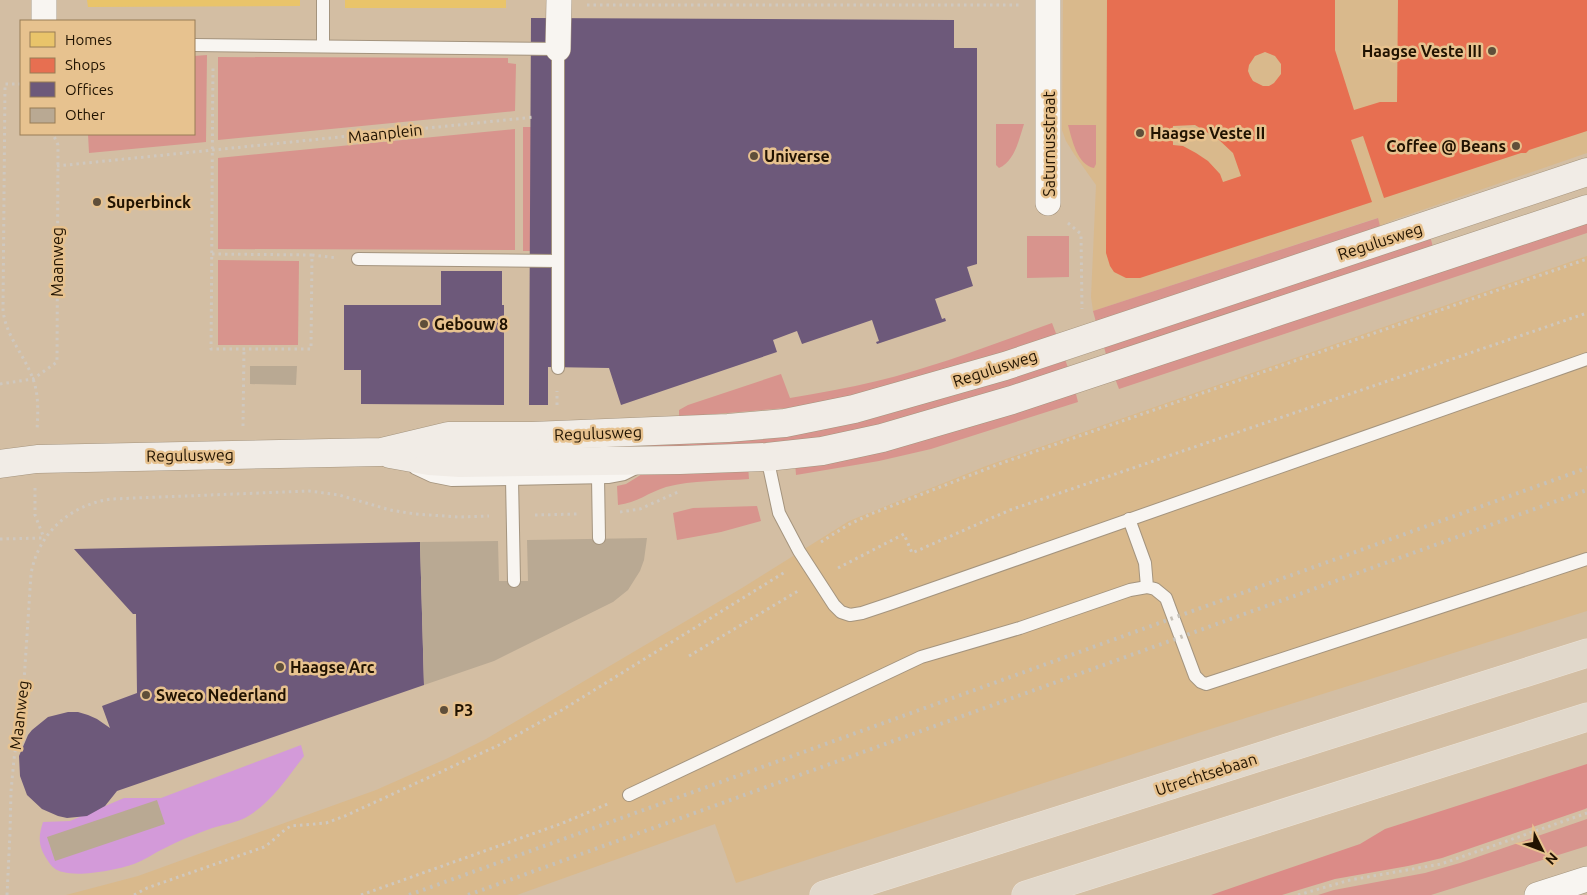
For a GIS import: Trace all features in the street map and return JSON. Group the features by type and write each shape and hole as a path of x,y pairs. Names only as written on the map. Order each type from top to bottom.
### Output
{"highway":[{"name":"Utrechtsebaan","path":"824,895 1587,653"},
{"path":"1026,895 1587,717"}],"main road":[{"name":"Regulusweg","path":"0,464 37,459 381,452 454,435 532,436 728,428 785,423 899,398 1004,366 1587,172"},
{"name":"Regulusweg","path":"381,452 420,460 460,463 766,457 840,448 916,429 1012,400 1587,209"}],"street":[{"path":"44,0 44,20"},
{"name":"Saturnusstraat","path":"1048,2 1048,203"},
{"path":"558,49 559,3"},
{"path":"1537,895 1587,880"}],"lane":[{"path":"323,0 323,46"},
{"path":"195,44 558,49 558,368"},
{"path":"358,259 558,261"},
{"path":"766,457 779,513 803,558 837,609 846,614 856,614 1587,359"},
{"path":"381,452 422,472 452,480 598,477 624,474 652,460"},
{"path":"598,477 599,538"},
{"path":"512,480 514,581"},
{"path":"1129,519 1145,563 1147,587"},
{"path":"629,795 921,657 1020,628 1130,590 1147,587 1155,588 1163,594 1195,676 1203,683 1209,684 1587,559"}],"path":[{"path":"559,3 1048,2"},
{"path":"212,254 312,255 311,349 211,349 213,69"},
{"path":"0,538 44,538 35,515 38,409 33,379 11,338 4,319 3,310 5,84 20,84"},
{"name":"Maanplein","path":"57,166 558,115"},
{"name":"Maanweg","path":"0,384 33,379 57,362 58,145 53,135"},
{"name":"Saturnusstraat","path":"1048,203 1081,234 1081,304"},
{"path":"134,895 147,888 264,847 291,826 319,825 345,816 499,745 562,710 776,576 848,525 962,478 1136,415 1587,259"},
{"path":"690,656 817,580 904,534 912,553 1010,510 1587,312"},
{"path":"243,454 244,349"},
{"name":"Maanweg","path":"7,895 11,791 23,697 31,574 34,558 44,538"},
{"path":"360,895 563,823 629,795"},
{"path":"1298,895 1350,880 1442,864 1587,813"}],"shaded area":[{"path":"1063,0 1587,0 1587,153 1380,226 1377,218 1093,311 1091,297 1096,185 1074,154 1062,130"},
{"path":"207,55 206,142 89,153 88,135 195,135 195,56"},
{"path":"218,57 508,58 508,63 516,64 515,111 218,140"},
{"path":"996,124 1024,124 1013,155 999,168 996,165"},
{"path":"1068,125 1096,125 1096,164 1094,168 1088,166 1079,157"},
{"path":"523,127 538,127 538,251 523,251"},
{"path":"515,129 515,250 218,249 218,158"},
{"path":"1378,218 1380,226 1096,322 1093,311"},
{"path":"1587,222 1587,233 1119,389 1114,376"},
{"path":"1027,236 1069,236 1069,277 1027,278"},
{"path":"1430,236 1433,247 1106,354 1103,344"},
{"path":"1587,256 1587,611 1198,733 736,883 715,824 517,895 66,895 138,876 376,790 446,759 486,739 742,588 849,521 986,466"},
{"path":"218,260 299,261 298,345 218,345"},
{"path":"1052,323 1057,336 885,388 799,407 679,417 679,410 688,405 781,374 790,398 834,390 922,369"},
{"path":"1064,356 1068,368 972,401 851,433 766,445 586,448 749,437"},
{"path":"1075,390 1078,402 931,449 879,461 796,475 795,461"},
{"path":"748,466 749,479 676,485 618,505 617,486 626,484 647,471"},
{"path":"757,506 761,521 721,532 677,540 673,513 693,508"},
{"path":"301,745 304,756 279,788 250,815 180,841 138,862 98,872 70,873 54,868 42,851 40,833 43,822 70,821 124,798 161,798"},
{"path":"1587,764 1587,808 1585,809 1442,858 1335,879 1282,895 1211,895 1360,844 1385,829"},
{"path":"1587,819 1587,846 1431,895 1318,895 1334,890 1425,873 1460,863"}],"building: Homes":[{"path":"87,0 300,0 300,6 88,7"},
{"path":"345,0 506,0 506,8 345,8"}],"building: Shops":[{"path":"1107,0 1335,0 1335,50 1354,110 1380,102 1397,102 1398,0 1587,0 1587,131 1529,150 1526,153 1521,153 1384,198 1363,136 1351,140 1372,202 1140,278 1126,278 1114,272 1106,253","holes":["1265,52 1275,56 1281,64 1281,74 1269,86 1263,86 1253,81 1248,71 1249,65 1255,56","1195,125 1218,139 1233,153 1241,176 1223,182 1220,174 1208,161 1183,146 1173,145 1173,126"]}],"building: Offices":[{"name":"Universe","path":"531,18 954,20 954,48 977,48 977,264 967,267 973,286 935,299 942,319 945,318 946,321 877,344 876,342 879,341 872,320 802,344 797,331 773,340 777,352 621,405 609,368 548,367 548,405 529,405"},
{"name":"Gebouw 8","path":"441,271 502,271 504,405 361,404 361,370 344,370 344,305 441,305"},
{"name":"Haagse Arc","path":"420,542 424,685 117,791 105,806 87,816 67,818 58,816 42,809 27,795 20,776 19,756 32,730 48,717 68,712 88,715 110,728 102,706 137,693 136,614 133,614 74,549"}],"building: Other":[{"path":"250,366 297,366 296,385 250,384"},
{"path":"647,538 644,560 640,571 628,590 613,602 494,661 424,685 420,542 498,541 499,581 528,581 527,540"},
{"path":"157,800 165,824 55,861 47,837"}],"railway":[{"path":"409,895 1587,468"},
{"path":"468,895 1587,490"}],"place":[{"name":"Haagse Veste III","path":"1492,51"},
{"name":"Haagse Veste II","path":"1140,133"},
{"name":"Coffee @ Beans","path":"1516,146"},
{"name":"Universe","path":"754,156"},
{"name":"Superbinck","path":"97,202"},
{"name":"Gebouw 8","path":"424,324"},
{"name":"Haagse Arc","path":"280,667"},
{"name":"Sweco Nederland","path":"146,695"},
{"name":"P3","path":"444,710"}]}
